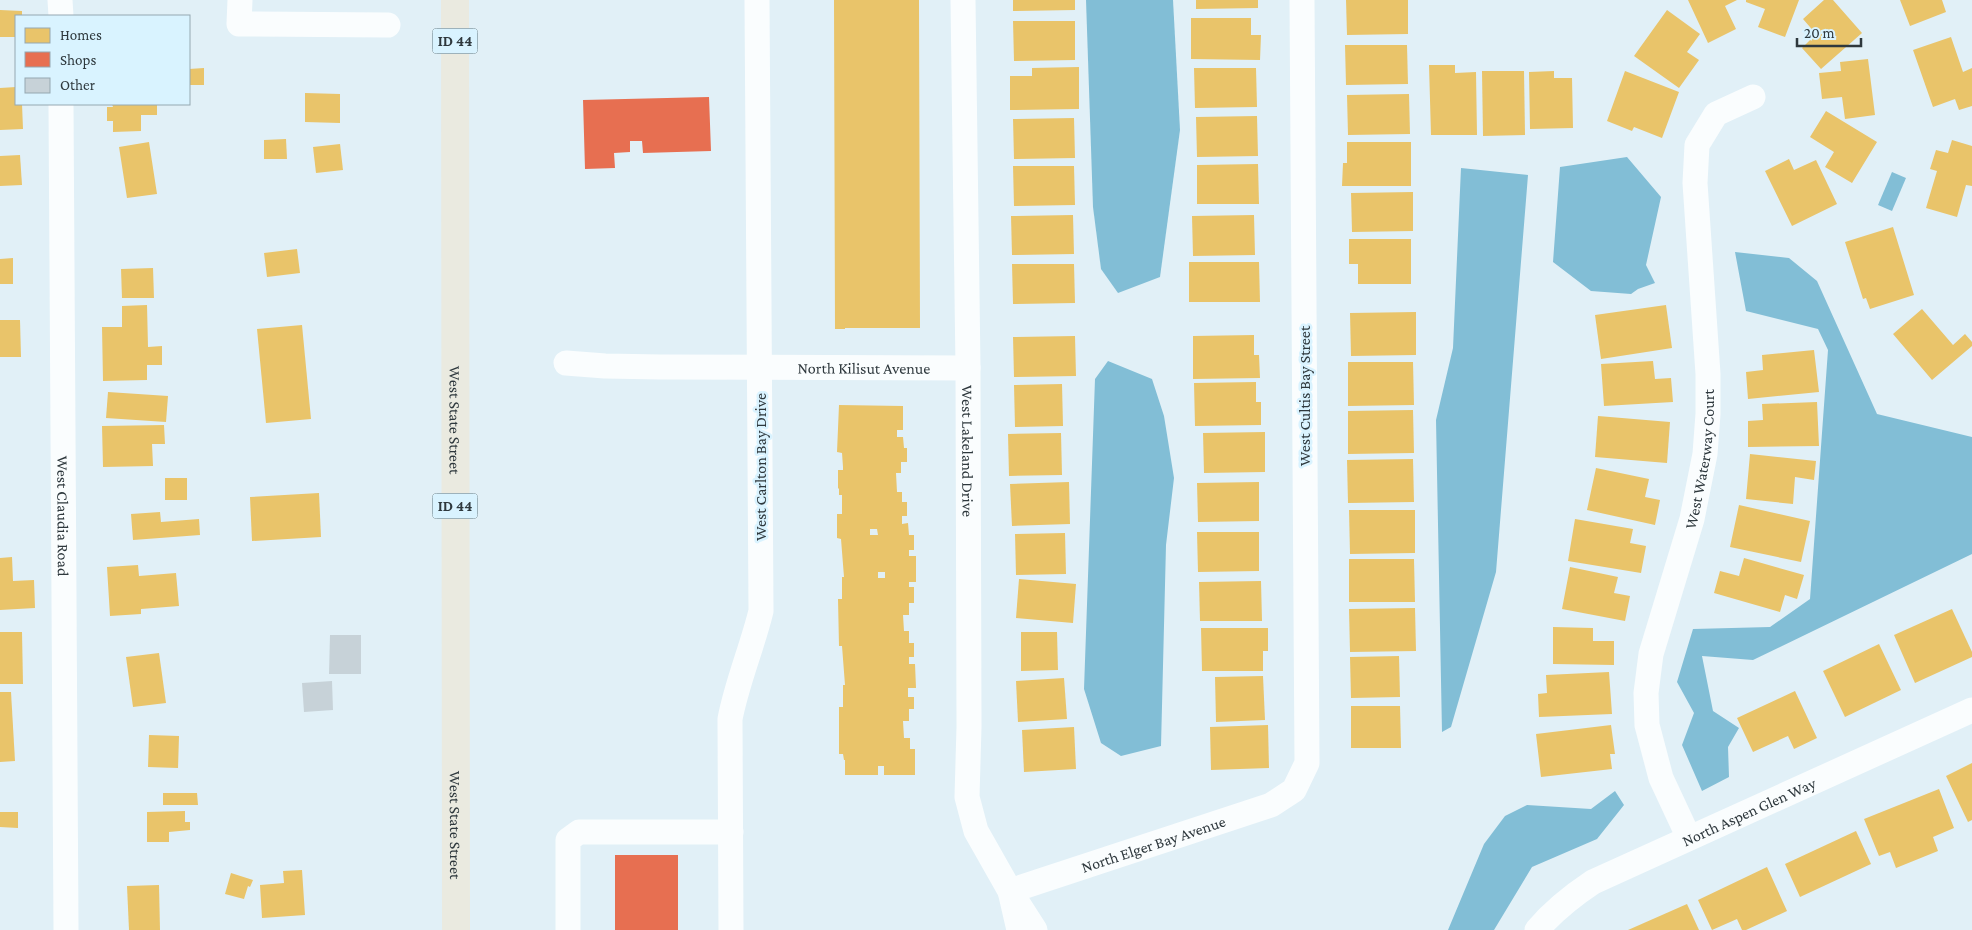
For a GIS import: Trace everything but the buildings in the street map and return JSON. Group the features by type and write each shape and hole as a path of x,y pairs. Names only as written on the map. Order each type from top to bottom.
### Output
{"main road":[{"name":"West State Street","path":"455,0 456,930"}],"street":[{"path":"60,0 60,15"},
{"path":"240,0 239,24 388,25"},
{"name":"West Carlton Bay Drive","path":"731,930 730,719 734,696 755,636 761,611 757,0"},
{"name":"West Lakeland Drive","path":"963,0 970,727 967,797 976,831 1010,891 1035,930"},
{"name":"West Cultis Bay Street","path":"1294,790 1307,763 1302,0"},
{"name":"West Waterway Court","path":"1689,838 1661,778 1647,725 1646,693 1651,654 1692,519 1705,454 1708,374 1694,183 1697,145 1716,114 1753,97"},
{"name":"West Claudia Road","path":"61,105 66,930"},
{"name":"North Kilisut Avenue","path":"566,363 614,367 968,368"},
{"name":"North Aspen Glen Way","path":"1538,930 1558,907 1593,882 1972,710"},
{"name":"North Elger Bay Avenue","path":"1010,891 1271,805 1294,790"},
{"path":"568,930 568,840 579,832 730,832"},
{"name":"West Lakeland Drive","path":"1010,891 1019,930"}],"water":[{"path":"1086,0 1173,0 1180,130 1160,277 1118,293 1101,269 1093,207"},
{"path":"1627,157 1661,197 1646,265 1655,283 1638,289 1631,294 1591,291 1553,262 1560,167"},
{"path":"1461,168 1528,175 1496,572 1451,727 1442,732 1436,420 1453,348"},
{"path":"1892,172 1906,178 1892,211 1878,205"},
{"path":"1735,252 1789,258 1817,281 1877,414 1972,437 1972,554 1753,660 1702,656 1713,711 1739,728 1728,747 1729,777 1702,791 1682,745 1694,713 1677,682 1693,629 1770,627 1810,599 1828,350 1818,329 1746,311"},
{"path":"1108,361 1152,379 1164,416 1174,478 1166,545 1161,746 1121,756 1101,743 1084,689 1095,379"},
{"path":"1615,791 1624,805 1597,839 1532,867 1494,930 1448,930 1484,844 1505,816 1527,805 1591,809"}]}
